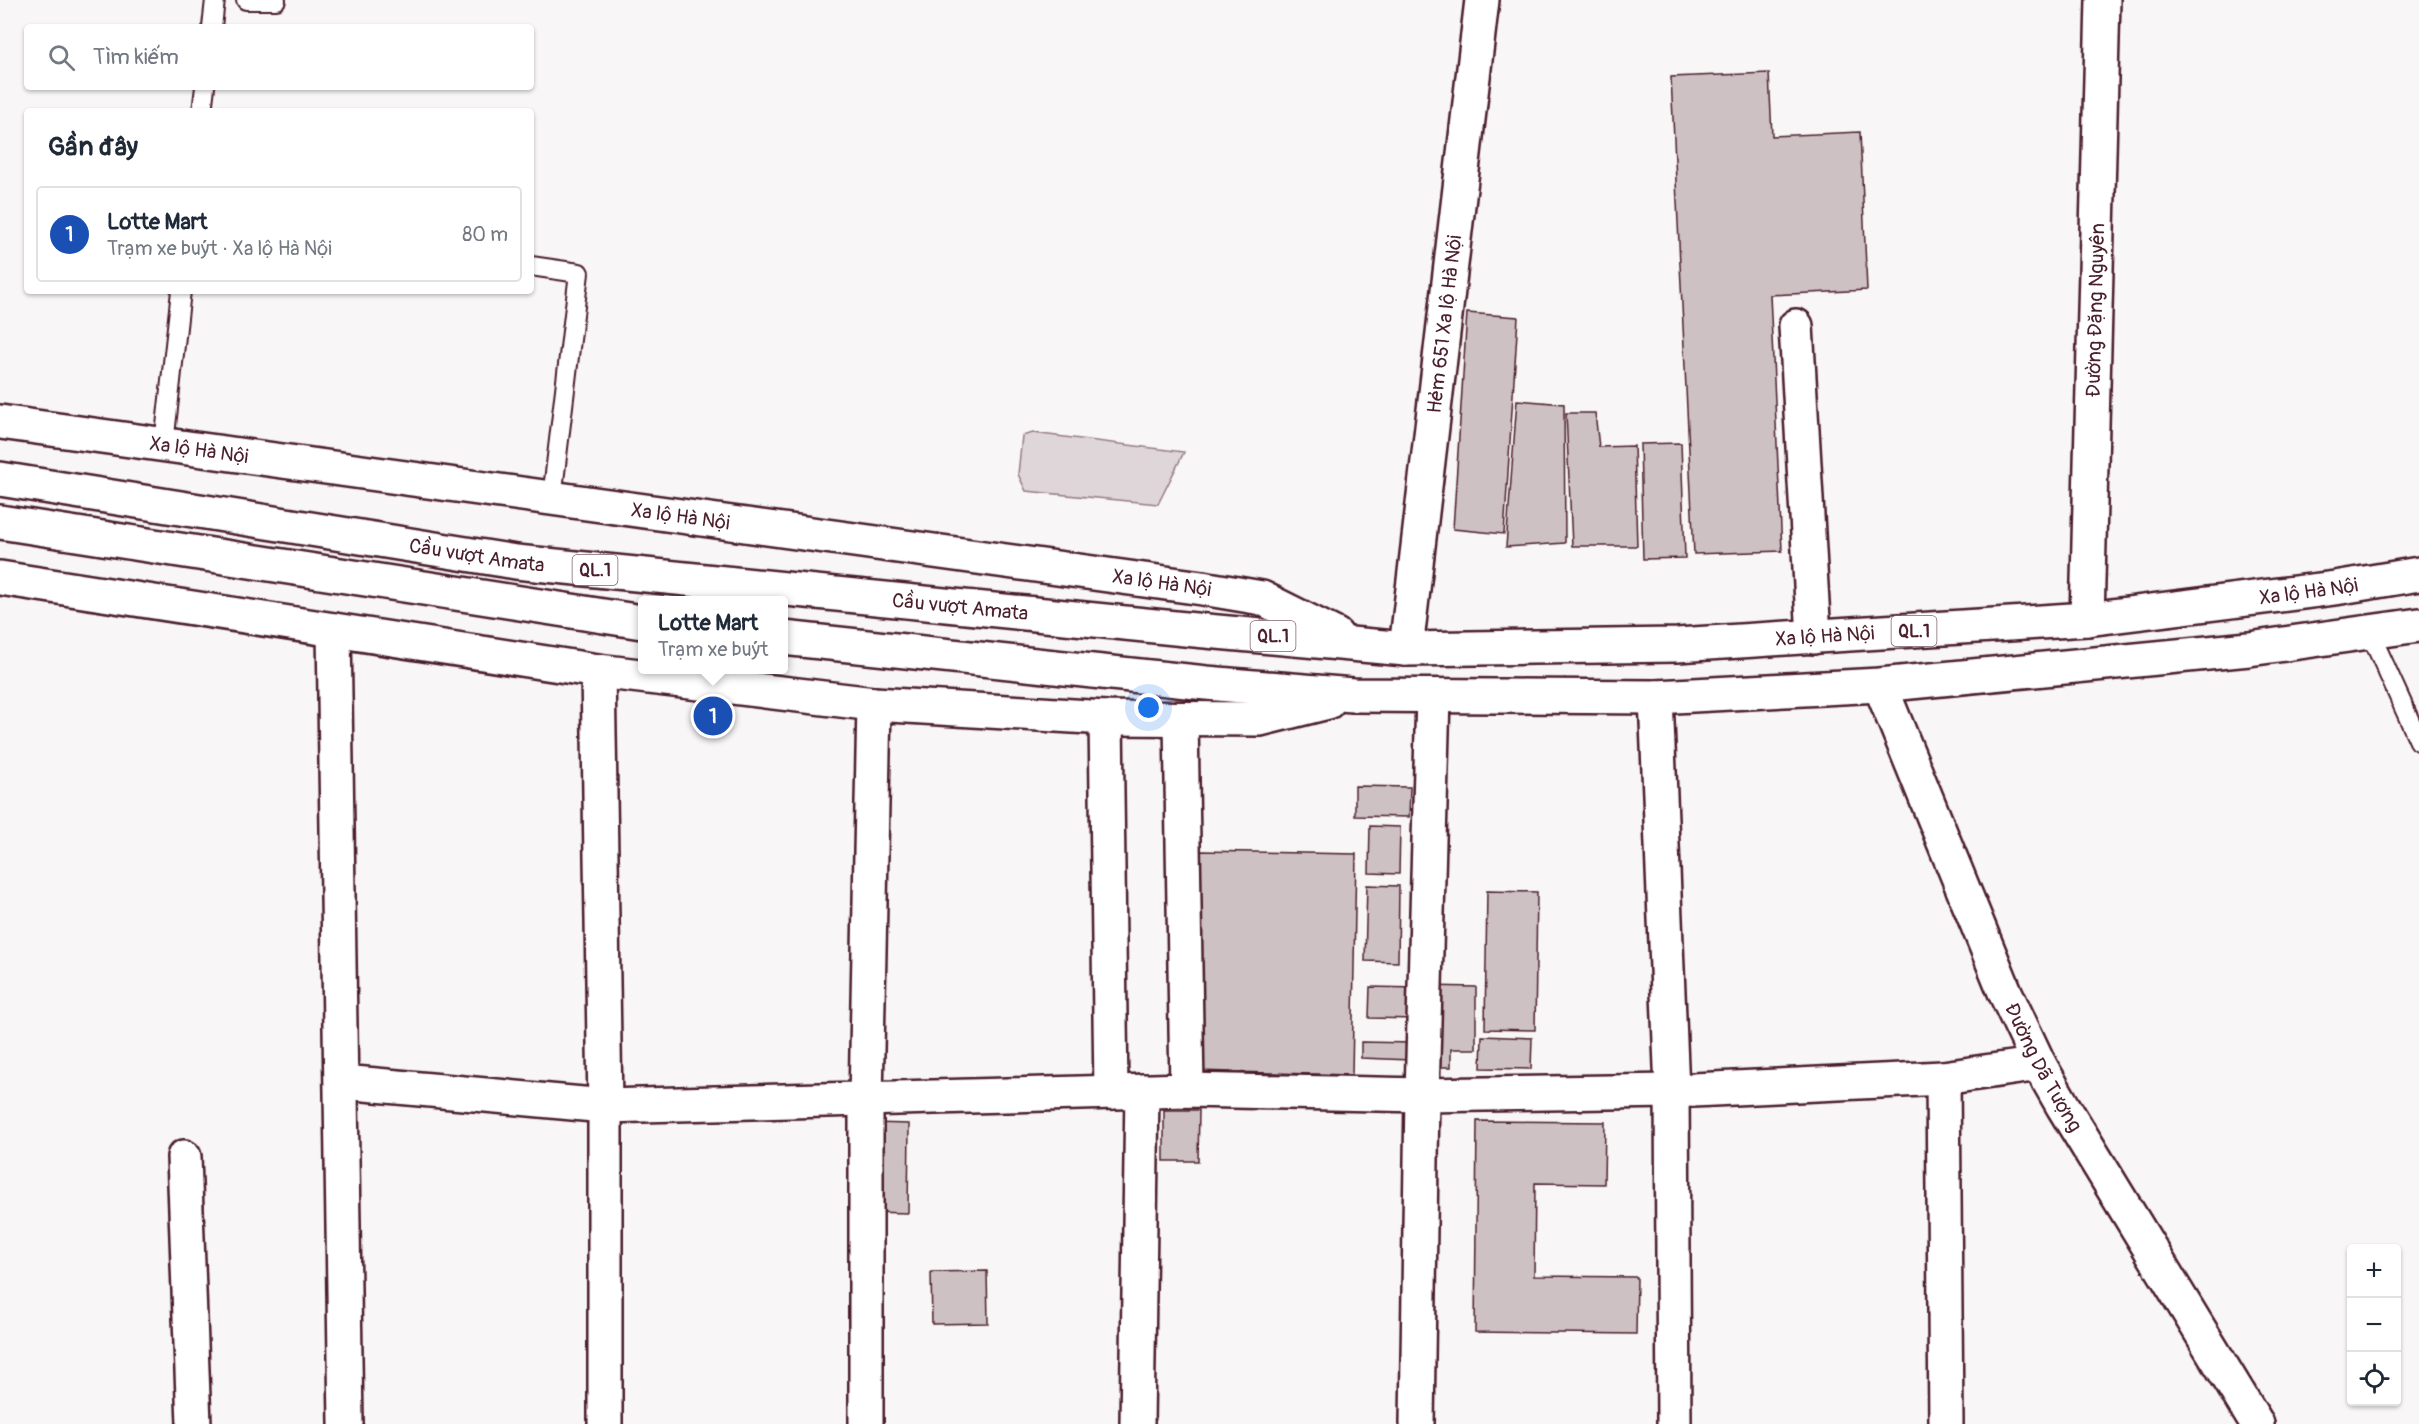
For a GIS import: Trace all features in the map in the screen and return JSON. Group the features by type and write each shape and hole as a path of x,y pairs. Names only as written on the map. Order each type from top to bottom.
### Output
{"main road":[{"name":"Hẻm 651 Xa lộ Hà Nội","path":"1406,649 1482,0"},
{"name":"Đường Đặng Nguyên","path":"2087,619 2103,0"},
{"path":"1796,326 1814,637"},
{"name":"Xa lộ Hà Nội","path":"0,422 1262,598 1351,643 1406,649 1677,645 2087,619 2335,588 2419,574"},
{"name":"Cầu vượt Amata","path":"0,479 516,562 1195,630 1351,643"},
{"name":"Cầu vượt Amata","path":"0,522 638,621"},
{"path":"0,578 598,671 874,704 1106,718 1260,719 1353,695"},
{"path":"788,639 1206,683 1353,695 1656,697 1880,685 2249,649 2419,625"},
{"path":"334,630 343,1082 346,1424"},
{"path":"598,671 605,1106 605,1424"},
{"name":"Đường Dã Tượng","path":"1880,685 2006,992 2039,1064 2257,1424"},
{"path":"1417,1424 1422,1095 1434,696"},
{"path":"1656,697 1672,1091 1674,1424"},
{"path":"866,1424 866,1100 874,704"},
{"path":"1106,718 1126,1091 1137,1424"},
{"path":"1181,720 1187,1090"},
{"path":"343,1082 605,1106 1187,1090 1422,1095 1672,1091 1943,1078 2039,1064"},
{"path":"1943,1078 1946,1424"},
{"path":"184,1157 194,1424"}],"lane":[{"path":"212,24 215,0"},
{"path":"246,0 276,0"},
{"path":"202,108 205,90"},
{"path":"534,266 579,273 552,498"},
{"path":"164,444 181,294"},
{"path":"2370,633 2419,741"}],"shaded area":[{"path":"1033,433 1184,452 1158,504 1026,491 1018,474 1022,436"}],"building":[{"path":"1769,73 1772,136 1860,132 1867,290 1770,295 1782,551 1694,554 1671,77"},
{"path":"1467,313 1518,317 1504,534 1453,529"},
{"path":"1517,400 1564,404 1565,543 1506,547"},
{"path":"1566,413 1595,413 1599,447 1634,446 1637,546 1572,546"},
{"path":"1681,443 1685,558 1643,559 1640,444"},
{"path":"1355,786 1410,787 1409,817 1355,816"},
{"path":"1370,826 1400,827 1399,874 1369,873"},
{"path":"1200,851 1356,854 1352,1075 1196,1071"},
{"path":"1367,885 1399,886 1398,962 1365,961"},
{"path":"1487,891 1537,892 1535,1030 1485,1029"},
{"path":"1426,986 1476,987 1476,1049 1451,1049 1451,1067 1425,1067"},
{"path":"1370,987 1418,988 1418,1019 1369,1018"},
{"path":"1482,1036 1532,1038 1531,1069 1481,1068"},
{"path":"1361,1042 1412,1043 1411,1060 1361,1058"},
{"path":"1164,1110 1199,1110 1198,1161 1164,1161"},
{"path":"1477,1121 1605,1122 1604,1184 1535,1183 1534,1276 1637,1277 1636,1334 1475,1332"},
{"path":"871,1123 909,1124 908,1213 870,1212"},
{"path":"987,1271 988,1323 932,1324 931,1272"}],"place":[{"name":"Lotte Mart","path":"713,716"}]}
